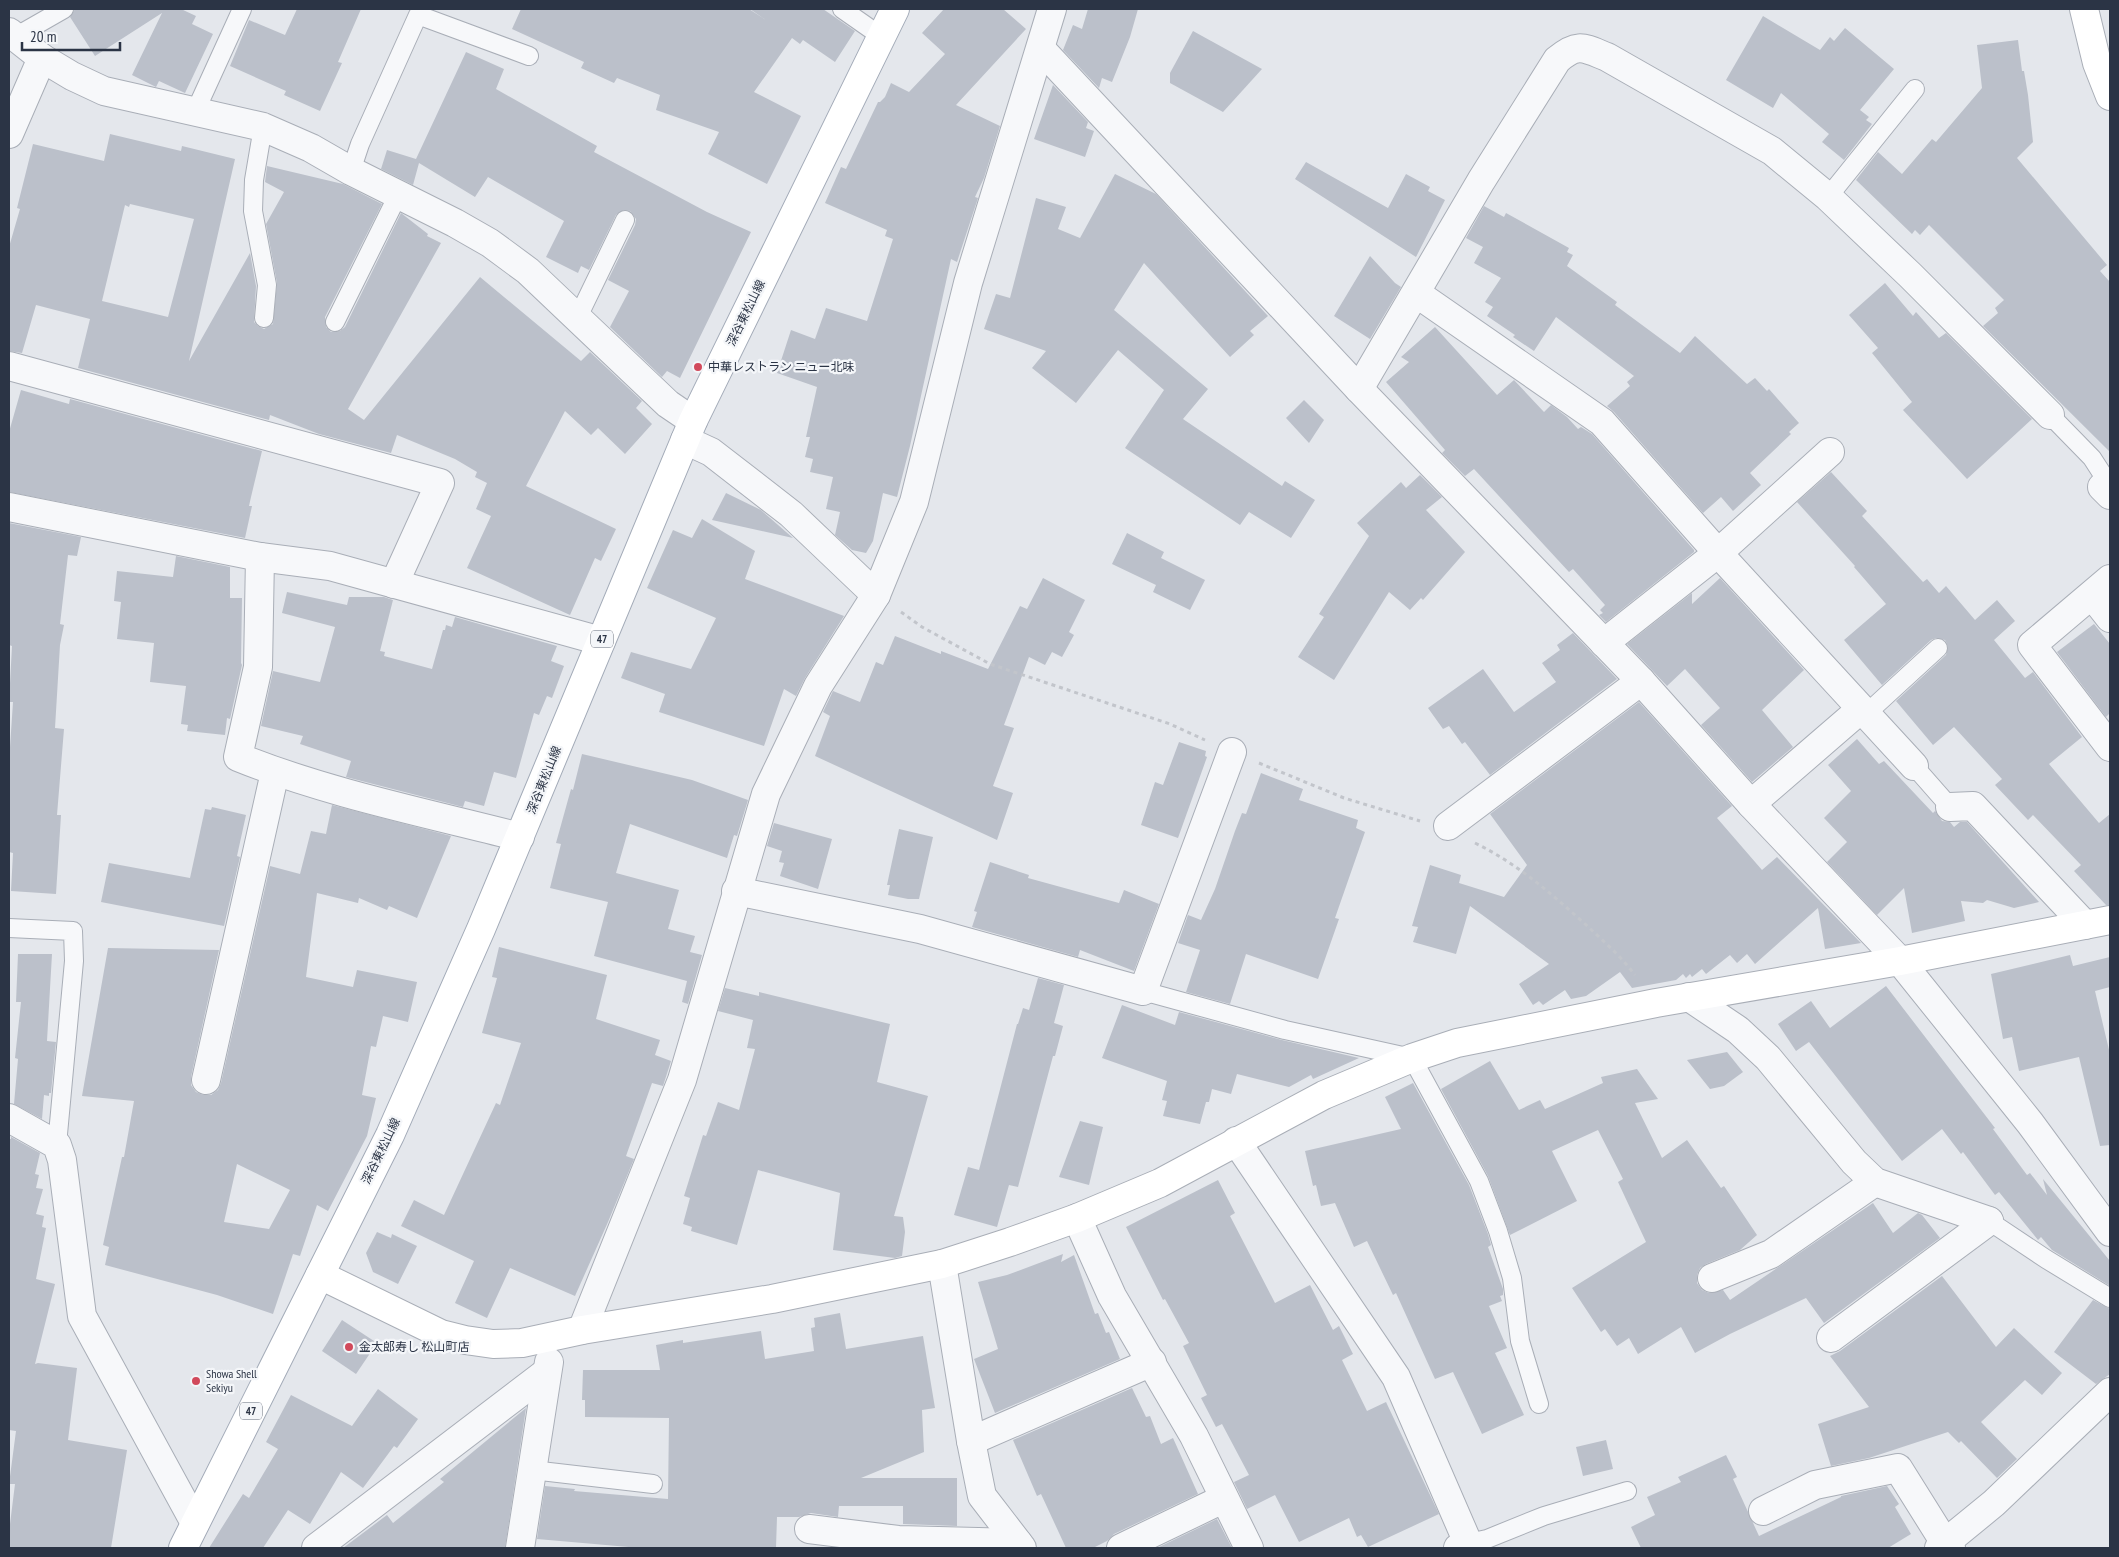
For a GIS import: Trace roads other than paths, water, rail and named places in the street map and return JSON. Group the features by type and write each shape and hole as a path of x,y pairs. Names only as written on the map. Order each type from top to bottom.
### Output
{"street":[{"name":"深谷東松山線","path":"183,1548 390,1135 520,837 689,430 895,9"},
{"path":"2084,9 2098,63 2110,96"},
{"path":"1045,23 1358,389 1641,681 1751,804 1900,962 2030,1123 2110,1232"},
{"path":"582,1330 682,1080 766,794 818,686 876,595 914,502 968,283 1045,23"},
{"path":"12,34 42,58 72,76 104,90 263,127 311,148 351,171 455,223 490,243 528,272 578,317 668,404 689,430 711,452 791,514 876,595"},
{"path":"1358,389 1486,172 1557,60 1570,49 1584,48 1608,57 1772,151 1828,197 1910,274 2050,415"},
{"path":"9,134 42,58"},
{"path":"1416,293 1602,422 1718,553 1914,766"},
{"path":"9,366 440,483 394,584"},
{"path":"1604,643 1718,553 1830,452"},
{"path":"9,507 260,557 330,566 601,641"},
{"path":"260,557 258,668 238,757 275,772 520,837"},
{"path":"2110,618 2101,587 2032,645 2110,747"},
{"path":"1448,826 1641,681"},
{"path":"1751,804 1864,712"},
{"path":"736,891 920,928 1143,991 1232,752"},
{"path":"206,1080 275,772"},
{"path":"1950,806 1973,806 2097,923"},
{"path":"320,1274 441,1334 493,1344 522,1343 582,1330 772,1299 942,1264 1077,1218 1160,1183 1324,1096 1412,1058 1457,1043 1656,1003 1900,962 2097,923"},
{"path":"1689,998 1738,1030 1768,1058 1854,1162 1875,1182 1989,1220"},
{"path":"9,1118 57,1145 62,1160 82,1316 195,1523"},
{"path":"1236,1141 1396,1377 1465,1547"},
{"path":"1712,1278 1771,1254 1875,1182"},
{"path":"1077,1218 1112,1296 1194,1436 1223,1499 1249,1548"},
{"path":"1831,1338 1989,1220"},
{"path":"942,1264 982,1496 1020,1546"},
{"path":"520,1548 553,1336"},
{"path":"971,1441 1152,1362"},
{"path":"316,1548 547,1372"},
{"path":"1763,1511 1815,1486 1898,1468 1945,1547 2110,1392"},
{"path":"1121,1548 1223,1499"},
{"path":"809,1529 898,1540 1020,1546"}],"lane":[{"path":"12,34 64,9"},
{"path":"195,112 242,9"},
{"path":"842,9 882,37"},
{"path":"351,171 360,144 418,15 529,56"},
{"path":"1828,197 1915,89"},
{"path":"263,127 254,180 253,211 267,286 264,318"},
{"path":"335,322 398,195"},
{"path":"578,317 625,220"},
{"path":"2050,415 2092,458 2103,475 2106,491"},
{"path":"1864,712 1938,648"},
{"path":"1914,766 1950,806"},
{"path":"9,928 73,931 74,960 57,1145"},
{"path":"1143,991 1285,1030 1412,1058 1479,1181 1495,1223 1512,1278 1520,1341 1539,1404"},
{"path":"1989,1220 2046,1259 2110,1298"},
{"path":"532,1470 654,1484"},
{"path":"1465,1547 1544,1516 1627,1491"}],"place":[{"name":"中華レストラン ニュー北味","path":"698,367"},
{"name":"金太郎寿し 松山町店","path":"349,1347"},
{"name":"Showa Shell Sekiyu","path":"196,1381"}]}
